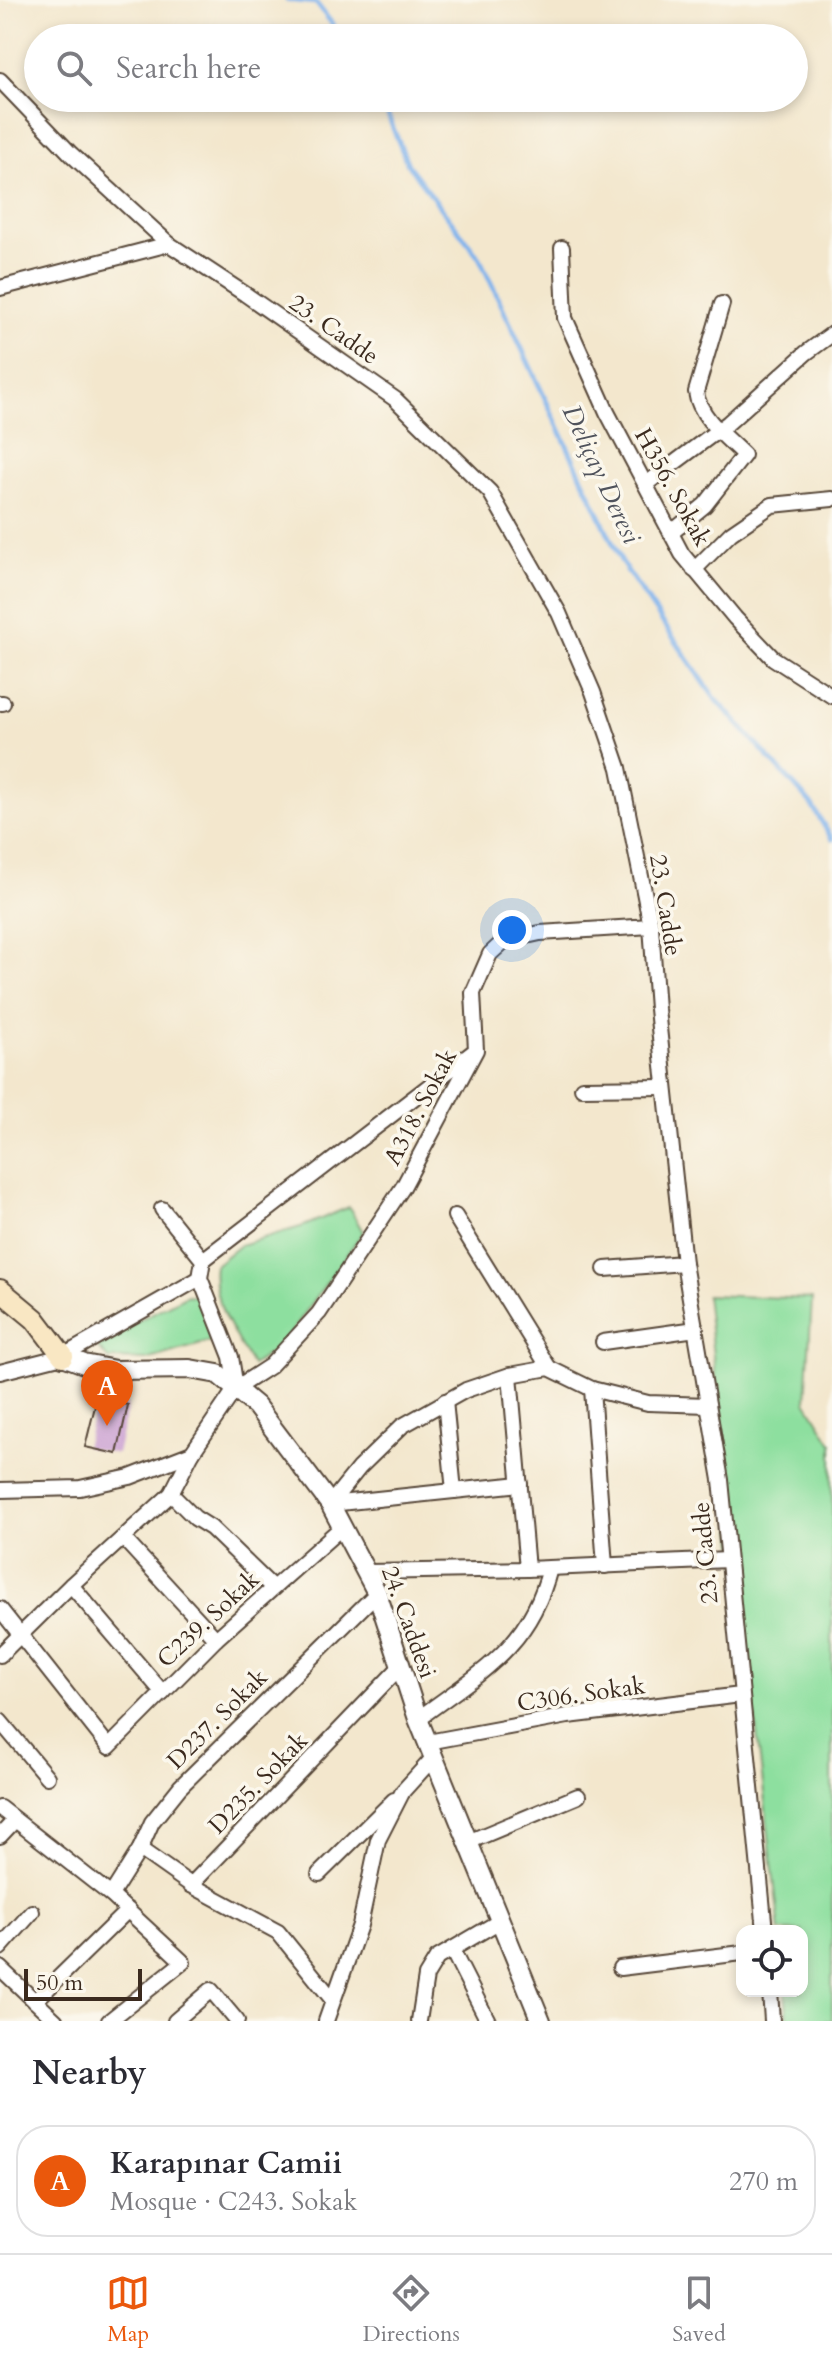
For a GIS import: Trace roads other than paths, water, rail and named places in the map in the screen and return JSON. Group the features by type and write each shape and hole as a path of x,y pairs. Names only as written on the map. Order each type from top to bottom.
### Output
{"main road":[{"path":"0,1290 35,1319 63,1356"}],"street":[{"name":"23. Cadde","path":"0,80 24,105"},
{"name":"23. Cadde","path":"31,112 71,154 169,244 395,399 490,492 559,613 593,692 619,768 651,926 684,1263 721,1480 764,1925"},
{"path":"0,288 169,244"},
{"name":"H356. Sokak","path":"562,248 565,318 607,412 671,533 694,570 773,658 832,696"},
{"path":"671,533 705,505 744,455 697,402 696,392 722,304"},
{"path":"646,484 719,430 832,334"},
{"path":"694,570 731,533 772,505 832,499"},
{"name":"A318. Sokak","path":"236,1388 270,1366 319,1313 403,1187 476,1050 473,993 490,954 504,941 540,933 651,926"},
{"path":"0,1655 171,1494 192,1453 236,1388 231,1357 200,1278 203,1260 476,1050"},
{"path":"582,1088 665,1087"},
{"path":"162,1209 203,1260"},
{"path":"455,1216 549,1368 592,1389 648,1403 708,1405"},
{"path":"605,1269 684,1263"},
{"path":"0,1372 63,1356 200,1278"},
{"path":"603,1342 696,1329"},
{"name":"24. Caddesi","path":"63,1356 115,1370 190,1369 218,1374 270,1423 330,1504 377,1593 418,1719 541,2021"},
{"path":"330,1504 359,1468 402,1426 466,1390 510,1375 549,1368"},
{"path":"510,1375 527,1569"},
{"path":"592,1389 605,1566"},
{"path":"445,1401 454,1491"},
{"path":"0,1490 80,1488 130,1477 192,1453"},
{"path":"330,1504 520,1484"},
{"path":"171,1494 273,1588"},
{"name":"C239. Sokak","path":"20,1635 109,1747 216,1639 342,1527"},
{"path":"123,1538 216,1639"},
{"path":"368,1572 728,1560"},
{"path":"418,1719 505,1654 527,1627 545,1590 550,1568"},
{"path":"71,1585 163,1693"},
{"name":"D237. Sokak","path":"111,1895 140,1849 152,1822 180,1787 377,1593"},
{"path":"0,1609 20,1635"},
{"name":"D235. Sokak","path":"191,1885 400,1667"},
{"name":"C306. Sokak","path":"431,1750 568,1716 741,1695"},
{"path":"0,1721 47,1777"},
{"path":"326,2021 360,1925 378,1840 403,1791 431,1750"},
{"path":"319,1874 403,1791"},
{"path":"468,1842 578,1796"},
{"path":"0,1808 111,1895 183,1962 109,2021"},
{"path":"0,1836 15,1820"},
{"path":"140,1849 191,1885 278,1932 332,1999"},
{"path":"35,2001 128,1910"},
{"path":"0,1948 32,1912"},
{"path":"419,2021 426,1976 437,1958 500,1921"},
{"path":"452,1950 488,2021"},
{"path":"620,1968 736,1954"},
{"path":"0,1968 56,2021"},
{"path":"175,2021 211,1990 237,2021"},
{"path":"770,1997 772,2021"}],"waterway":[{"name":"Deliçay Deresi","path":"287,0 316,3 332,24"},
{"name":"Deliçay Deresi","path":"387,112 408,165 479,257 622,563 714,697 811,804 832,839"}],"place":[{"name":"Karapınar Camii","path":"107,1426"}]}
